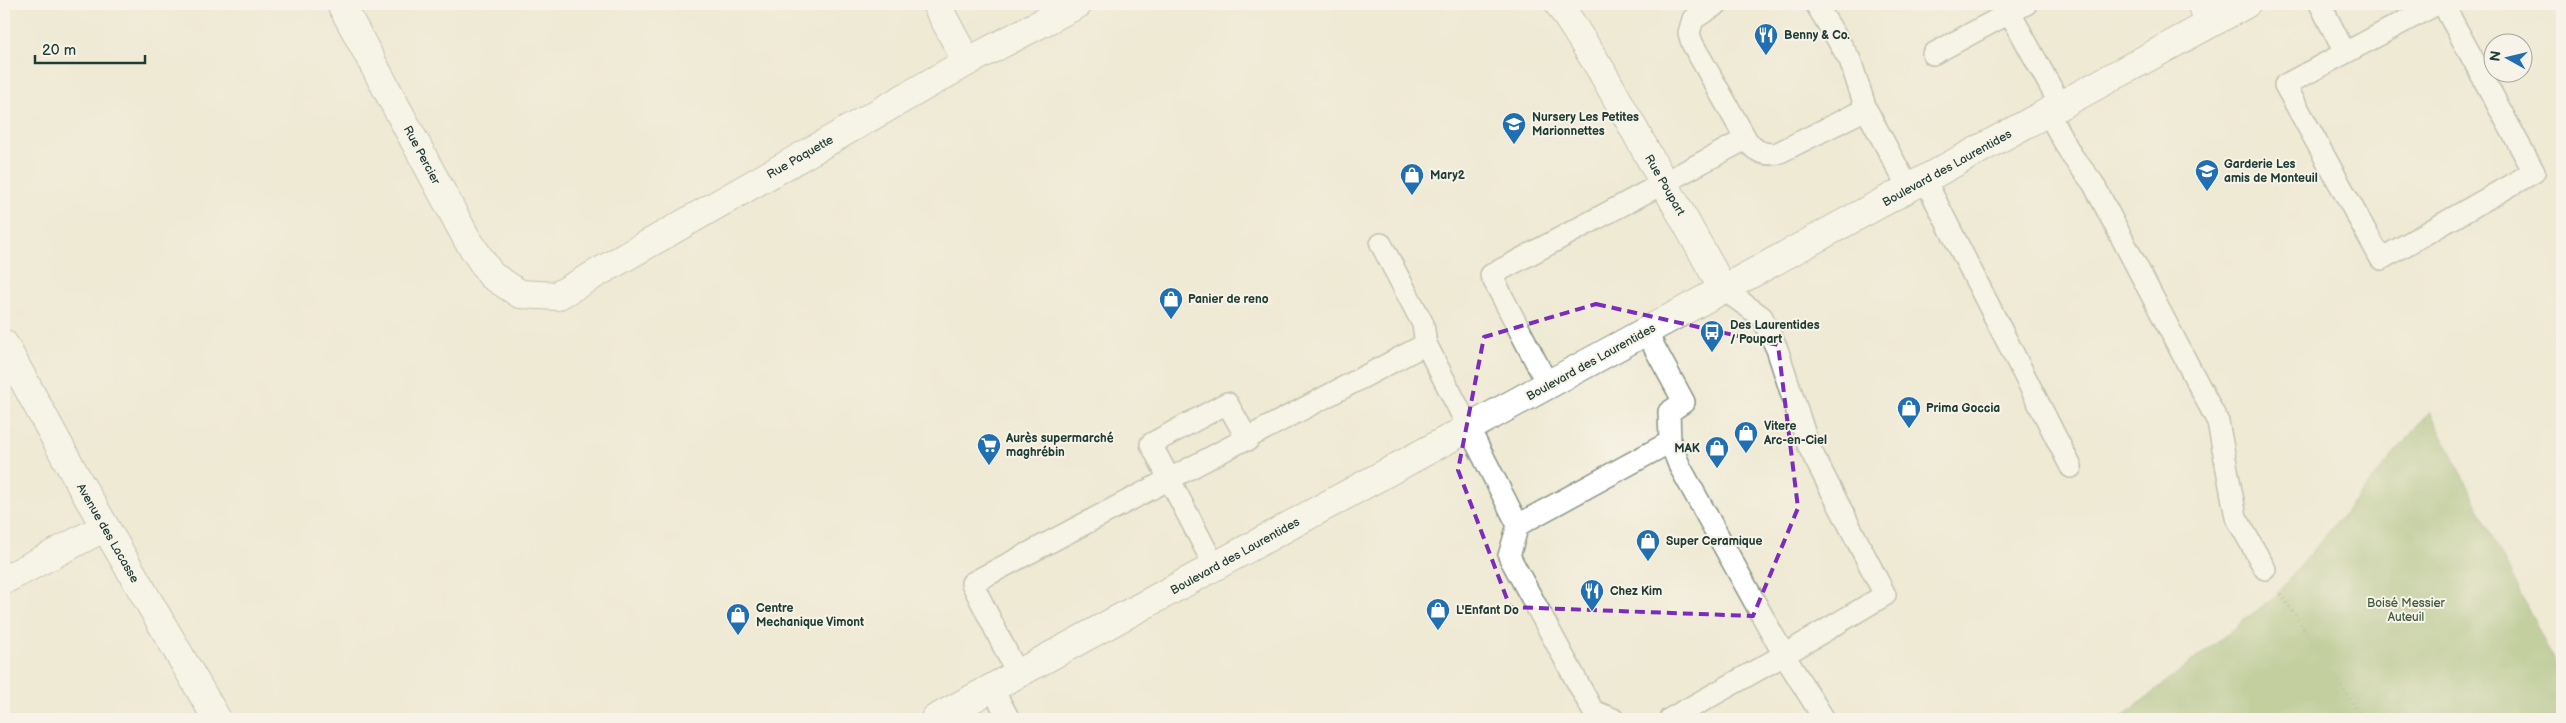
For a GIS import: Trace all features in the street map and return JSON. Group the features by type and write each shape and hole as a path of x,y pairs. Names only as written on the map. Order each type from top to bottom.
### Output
{"street":[{"name":"Rue Percier","path":"341,4 467,239 492,275 520,294"},
{"path":"936,4 967,62"},
{"name":"Rue Paquette","path":"520,294 557,296 967,62 1078,4"},
{"name":"Rue Poupart","path":"1560,4 1601,70 1723,289"},
{"name":"Boulevard des Laurentides","path":"935,719 2055,109 2206,13 2246,4"},
{"name":"Avenue des Lacasse","path":"4,344 105,527 217,719"},
{"path":"4,580 105,527"}],"lane":[{"path":"1717,4 1693,19 1689,33 1692,43 1746,139 1759,152 1778,153 1866,109"},
{"path":"1816,4 1850,60 1866,109 1917,184 2071,467"},
{"path":"2320,4 2345,53"},
{"path":"2437,4 2284,85 2381,259 2534,172 2443,4"},
{"path":"1933,54 2018,8 2072,156 2093,183 2218,422 2236,517 2265,569"},
{"path":"1548,386 1491,275 1746,139"},
{"path":"1381,244 1423,324 1426,344 1518,525 1509,556 1593,711 1613,719"},
{"path":"1670,719 1784,655 1885,595 1809,447 1777,349 1762,317 1723,289"},
{"path":"1646,332 1684,402 1669,412 1670,442 1680,468 1784,655 1824,719"},
{"path":"1018,674 972,583 1170,477 1248,440 1426,344"},
{"path":"1215,567 1170,477 1151,444 1227,402 1248,440"},
{"path":"1518,525 1670,442"},
{"path":"992,688 1009,719"}],"path":[{"path":"2265,569 2363,719"}],"highlighted area":[{"path":"1596,304 1778,345 1798,508 1753,616 1510,607 1458,470 1484,337"}],"green space":[{"name":"Boisé Messier Auteuil","path":"2430,411 2562,677 2562,719 2119,719 2275,596"}],"place":[{"name":"Benny & Co.","path":"1766,56"},
{"name":"Nursery Les Petites Marionnettes","path":"1514,145"},
{"name":"Garderie Les amis de Monteuil","path":"2207,192"},
{"name":"Mary2","path":"1412,196"},
{"name":"Panier de reno","path":"1171,320"},
{"name":"Des Laurentides / Poupart","path":"1712,353"},
{"name":"Prima Goccia","path":"1909,429"},
{"name":"Vitere Arc-en-Ciel","path":"1746,454"},
{"name":"Aurès supermarché maghrébin","path":"989,466"},
{"name":"MAK","path":"1717,469"},
{"name":"Super Ceramique","path":"1648,562"},
{"name":"Chez Kim","path":"1592,612"},
{"name":"L'Enfant Do","path":"1438,631"},
{"name":"Centre Mechanique Vimont","path":"738,636"}]}
